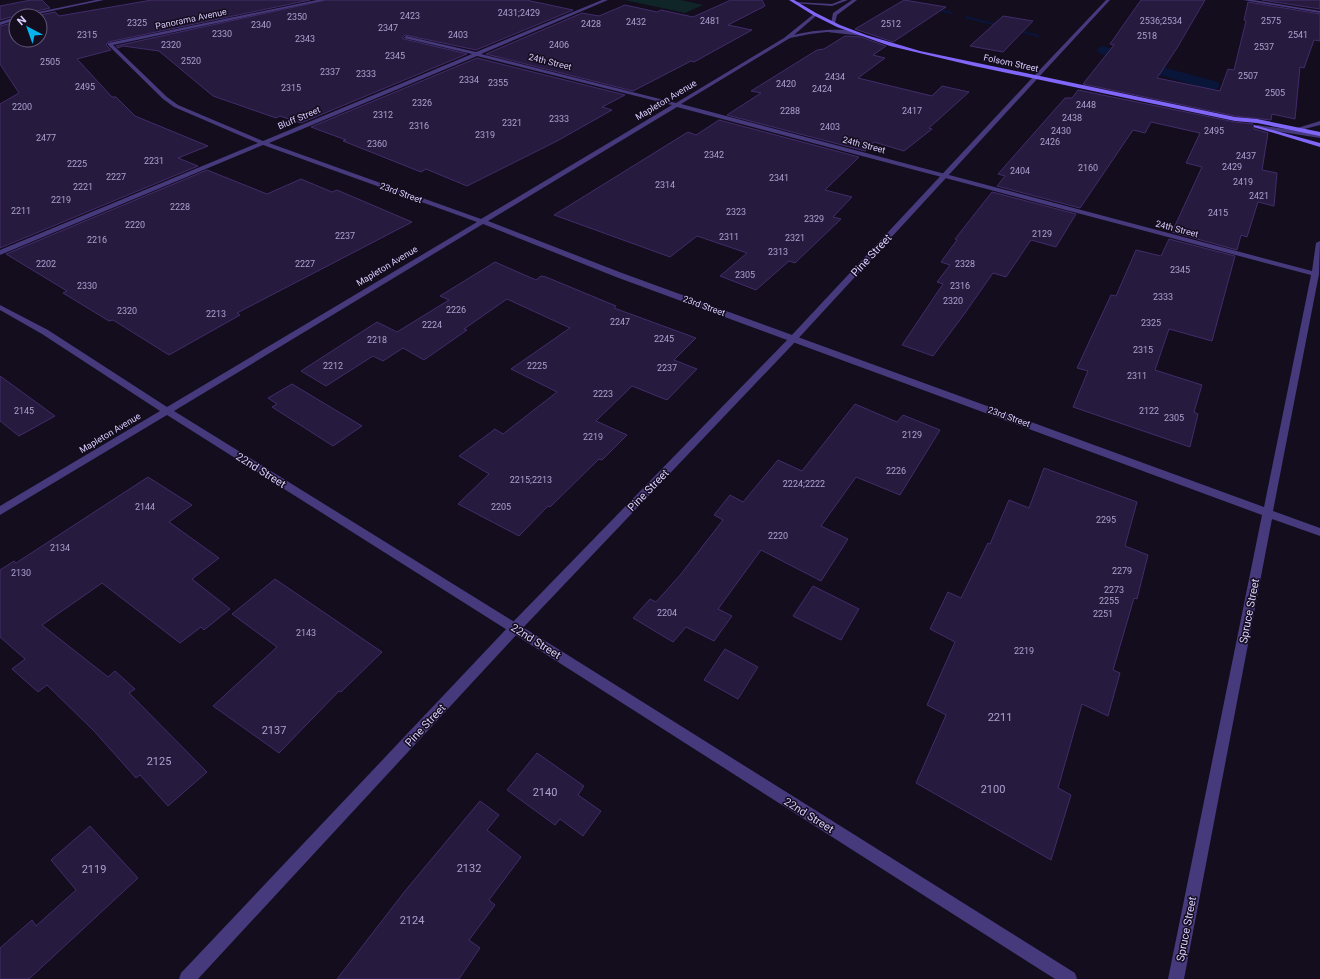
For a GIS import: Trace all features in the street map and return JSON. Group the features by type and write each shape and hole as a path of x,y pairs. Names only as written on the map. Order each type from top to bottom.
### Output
{"main road":[{"name":"Folsom Street","path":"793,1 814,14 863,35 941,57 1035,78 1235,119 1257,121 1320,135"},
{"name":"Folsom Street","path":"1235,119 1257,127 1320,145"}],"street":[{"path":"48,11 102,0"},
{"name":"Panorama Avenue","path":"110,44 323,0"},
{"name":"Bluff Street","path":"0,253 606,0"},
{"path":"793,1 832,5 846,0"},
{"path":"833,23 835,14 855,0"},
{"name":"Pine Street","path":"188,979 515,628 793,339 1108,0"},
{"path":"1245,0 1320,12"},
{"name":"Mapleton Avenue","path":"0,511 786,39 814,14"},
{"name":"Mapleton Avenue","path":"786,39 821,30 863,35"},
{"name":"24th Street","path":"406,37 568,76 1315,274"},
{"name":"23rd Street","path":"110,44 176,106 263,143 1320,532"},
{"path":"1296,129 1320,123"},
{"path":"1257,127 1320,135"},
{"name":"Spruce Street","path":"1176,979 1269,514 1320,243"},
{"name":"22nd Street","path":"0,307 45,332 167,411 515,628 1069,979"}],"green space":[{"path":"625,0 681,0 703,5 685,13"}],"building":[{"path":"31,0 42,0 50,8 8,8 8,18 0,20 0,6"},
{"path":"152,0 310,0 108,42 106,45 111,50 77,59 112,97 116,97 135,116 208,146 178,158 198,166 0,248 0,104 19,93 0,64 0,26 8,24 8,48 48,48 48,13 55,12 59,16"},
{"path":"326,0 526,0 573,10 476,50 405,35 402,38 467,54 301,123 280,116 276,118 213,96 159,51 123,46 118,48 116,46"},
{"path":"731,0 762,0 765,6 728,25 752,30 694,62 691,61 633,91 486,54 582,13 599,16 625,5 657,12 661,10 693,17"},
{"path":"904,0 946,7 893,42 855,29"},
{"path":"1141,0 1205,0 1177,48 1157,78 1220,91 1228,69 1234,70 1246,21 1244,20 1248,2 1320,14 1320,41 1314,40 1304,68 1300,67 1295,119 1272,114 1271,120 1235,116 1083,84 1114,45 1110,44"},
{"path":"1262,0 1320,0 1320,9"},
{"path":"1003,16 1033,21 1003,52 970,46"},
{"path":"845,36 861,37 886,46 873,55 885,58 858,78 932,96 942,86 969,92 929,128 932,129 904,151 874,142 865,151 727,115 761,93 751,91 817,50 824,49"},
{"path":"477,58 625,95 602,107 612,110 557,141 467,186 426,169 421,172 343,141 346,140 311,127"},
{"path":"1078,90 1235,122 1253,124 1254,129 1268,133 1262,170 1277,173 1274,206 1258,202 1247,237 1241,235 1237,250 1172,232 1202,167 1186,163 1200,133 1151,122 1145,133 1133,130 1080,208 997,186 1005,176 998,174 1065,98 1072,98"},
{"path":"719,120 859,157 825,190 852,197 833,217 841,219 795,263 789,261 756,290 720,276 747,253 697,236 670,257 554,215 688,132 696,135"},
{"path":"207,170 267,194 301,179 332,192 337,190 412,222 237,313 240,315 169,355 113,320 109,321 63,293 67,291 6,254"},
{"path":"992,192 1076,214 1056,247 1031,240 1006,277 993,273 933,356 902,345 943,284 937,282 950,265 941,262 957,240 955,239"},
{"path":"1169,239 1235,256 1212,341 1169,329 1155,370 1202,385 1194,412 1198,414 1190,447 1073,407 1088,371 1077,368 1111,295 1116,296 1136,250 1161,256"},
{"path":"495,262 536,280 541,276 546,277 616,306 614,308 696,338 674,360 697,369 667,400 632,386 596,421 627,435 602,460 599,459 550,507 548,506 519,536 458,504 489,474 459,456 495,429 503,434 557,392 511,369 570,328 507,299 464,329 467,330 424,360 403,348 383,361 373,356 326,386 301,371 377,322 397,332 449,300 440,296"},
{"path":"0,376 55,416 19,436 0,421"},
{"path":"292,384 362,426 333,446 272,407 277,404 268,398"},
{"path":"855,404 897,422 903,415 940,430 900,495 856,477 821,526 848,539 821,581 761,550 718,609 732,616 714,641 686,627 673,642 633,618 650,599 656,602 681,574 723,520 714,515 730,495 743,502 778,460 802,471"},
{"path":"1044,468 1137,502 1125,546 1148,555 1137,599 1134,598 1113,670 1120,673 1108,716 1082,704 1058,788 1071,795 1051,860 916,783 946,715 927,705 955,642 930,629 948,592 961,598 988,543 990,544 1009,500 1029,508"},
{"path":"148,477 192,505 169,522 219,558 192,579 230,609 204,630 201,627 180,643 102,583 42,625 108,677 115,671 135,689 129,693 207,772 168,806 140,775 136,778 94,731 47,685 38,692 12,669 25,659 0,637 0,570 14,561 16,563"},
{"path":"275,579 382,652 341,692 339,691 279,753 213,706 277,647 232,614"},
{"path":"813,586 859,609 841,640 793,616"},
{"path":"725,649 758,667 738,699 704,680"},
{"path":"537,753 584,786 578,795 601,811 583,836 560,819 555,825 507,790"},
{"path":"480,801 499,815 487,830 521,857 489,900 495,905 469,940 480,948 459,979 337,979 405,891"},
{"path":"90,826 138,878 29,979 0,979 0,948 32,920 36,926 76,890 51,860"}],"waterway":[{"path":"929,7 951,13"},
{"path":"966,17 1038,36"},
{"path":"1104,50 1150,68 1212,85"}]}
